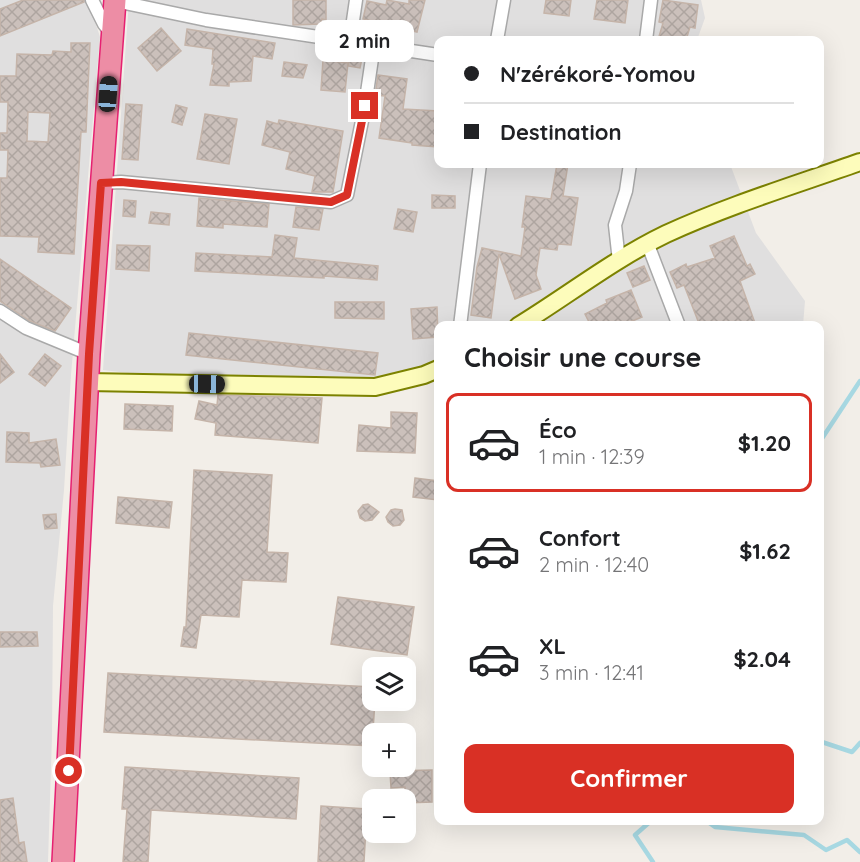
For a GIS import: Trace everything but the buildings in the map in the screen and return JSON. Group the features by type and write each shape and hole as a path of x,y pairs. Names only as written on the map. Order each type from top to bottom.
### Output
{"highway":[{"path":"63,862 87,382 115,1"}],"street":[{"path":"92,0 104,24 112,34"},
{"path":"350,41 356,0"},
{"path":"498,36 504,0"},
{"path":"646,36 651,0"},
{"path":"115,1 206,20 434,54"},
{"path":"101,183 121,182 331,202 347,195 365,106 374,45"},
{"path":"526,321 648,245 726,208 860,162"},
{"path":"461,321 480,168"},
{"path":"619,261 615,225 626,192 629,168"},
{"path":"648,245 677,321"},
{"path":"0,311 26,328 89,354"},
{"path":"87,382 375,387 434,371"}],"shaded area":[{"path":"0,0 88,0 100,37 53,606 48,862 0,862"},
{"path":"129,0 701,0 705,18 698,36 434,36 434,168 732,168 756,233 805,301 803,321 434,321 434,377 153,376 103,370"}],"waterway":[{"path":"824,435 860,381"},
{"path":"824,743 852,752 860,743"},
{"path":"646,825 635,835 653,862"},
{"path":"712,825 804,835 826,850 847,840 860,852"}],"route":[{"path":"69,771 89,354 101,183 121,182 331,202 347,195 365,106"}]}
